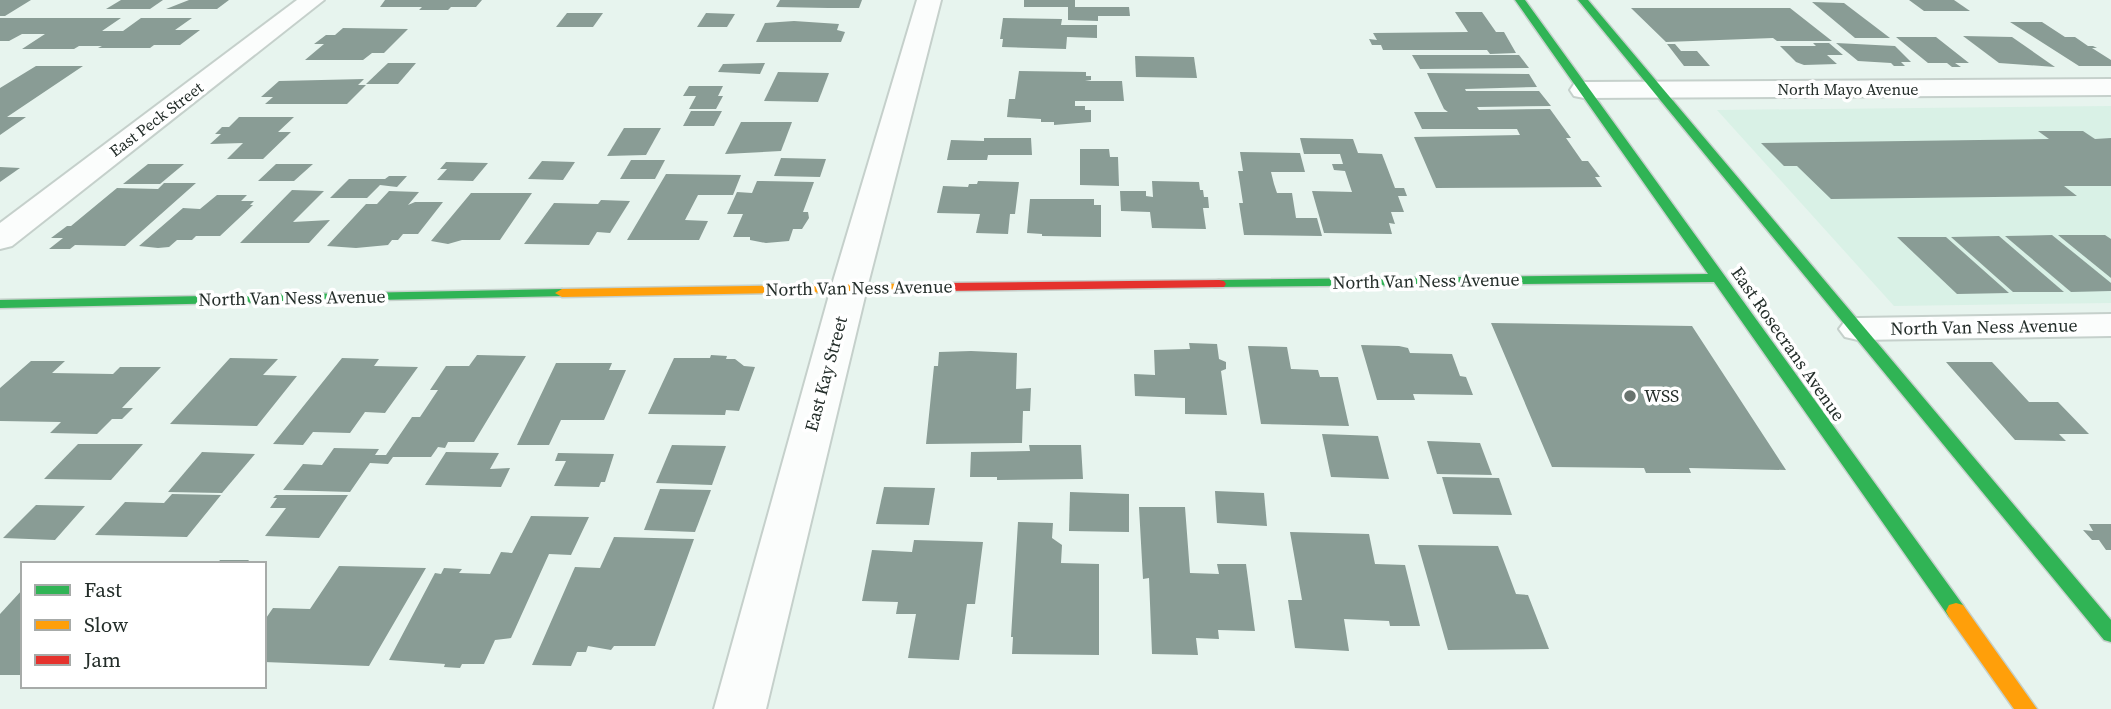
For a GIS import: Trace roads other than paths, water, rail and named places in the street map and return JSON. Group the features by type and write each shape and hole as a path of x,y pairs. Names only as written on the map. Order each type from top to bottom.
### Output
{"main road":[{"name":"East Rosecrans Avenue","path":"1520,0 2026,709"},
{"path":"1583,0 1655,90 2111,634"},
{"name":"North Van Ness Avenue","path":"0,304 849,288 1718,278"}],"street":[{"name":"East Peck Street","path":"0,239 312,0"},
{"name":"East Kay Street","path":"740,709 849,288 929,0"},
{"name":"North Mayo Avenue","path":"1584,90 2111,87"},
{"name":"North Van Ness Avenue","path":"1858,329 2111,325"}],"place":[{"name":"WSS","path":"1630,396"}]}
